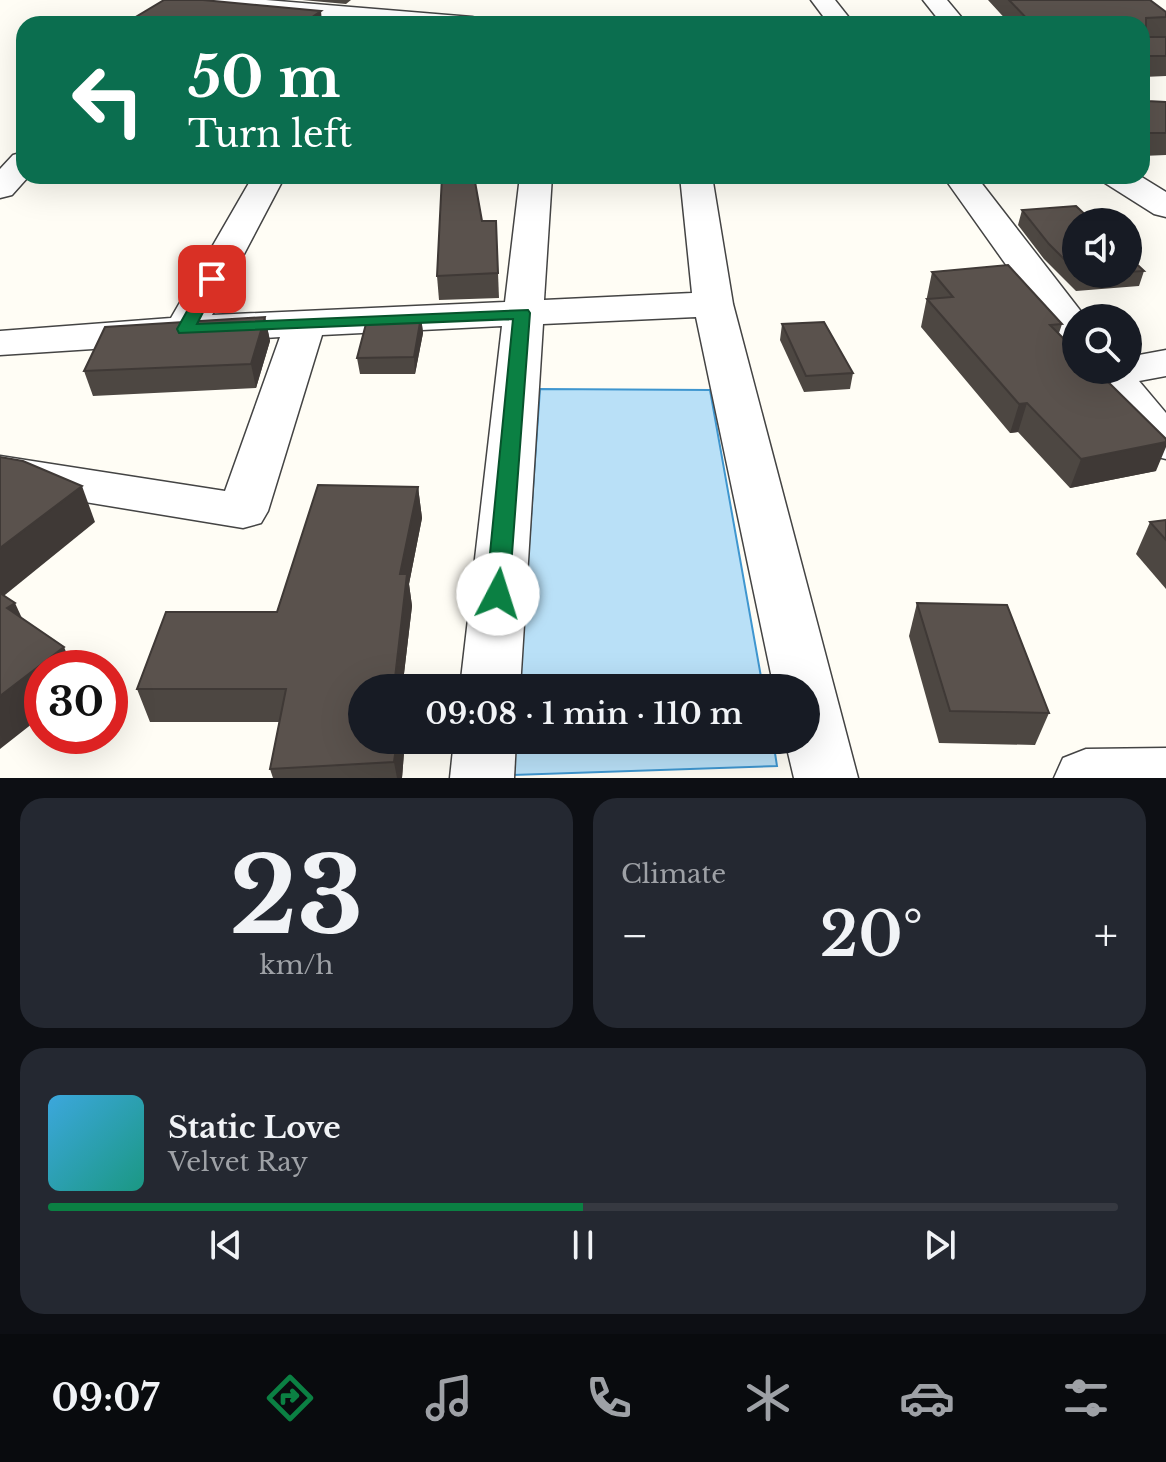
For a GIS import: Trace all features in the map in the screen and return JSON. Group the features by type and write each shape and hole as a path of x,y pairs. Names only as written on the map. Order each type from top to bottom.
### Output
{"street":[{"path":"180,0 379,16"},
{"path":"823,0 836,16"},
{"path":"935,0 948,16"},
{"path":"211,16 228,3"},
{"path":"0,188 16,171"},
{"path":"185,329 265,184"},
{"path":"491,674 535,184"},
{"path":"697,184 713,304 801,674"},
{"path":"965,184 1062,314"},
{"path":"1130,184 1166,207"},
{"path":"0,343 185,329 713,304"},
{"path":"0,472 243,511 305,324"},
{"path":"1142,367 1166,363"},
{"path":"1118,384 1166,444"},
{"path":"482,778 484,754"},
{"path":"820,754 826,778"},
{"path":"1086,778 1166,777"}],"water":[{"path":"540,389 710,390 761,674 520,674"},
{"path":"514,754 775,754 777,766 513,775"}],"building":[{"path":"164,0 203,0 321,11 314,16 137,16"},
{"path":"1009,0 1150,0 1166,12 1166,17 1150,18 1024,16"},
{"path":"1150,37 1166,37 1166,56 1150,56"},
{"path":"1150,101 1166,102 1166,133 1150,133"},
{"path":"442,184 475,184 482,221 496,221 498,273 437,276"},
{"path":"1076,206 1078,208 1062,208 1062,257 1049,244 1022,210"},
{"path":"1008,265 1062,324 1050,325 1062,337 1062,384 1110,384 1166,442 1081,459 1027,403 1019,404 927,299 953,297 932,272"},
{"path":"265,317 251,364 84,371 105,327"},
{"path":"421,317 414,357 357,358 367,320"},
{"path":"824,322 853,373 806,376 782,324"},
{"path":"0,457 23,461 82,486 0,548"},
{"path":"318,485 418,487 400,574 407,574 395,674 348,674 348,754 395,754 394,762 270,769 286,689 137,689 166,612 277,612"},
{"path":"1166,520 1166,540 1150,522"},
{"path":"0,593 15,603 7,608 64,647 60,650 24,650 24,678 0,696"},
{"path":"917,603 1007,605 1049,713 950,711"}],"route":[{"path":"212,279 185,329 522,313 498,594"}]}
